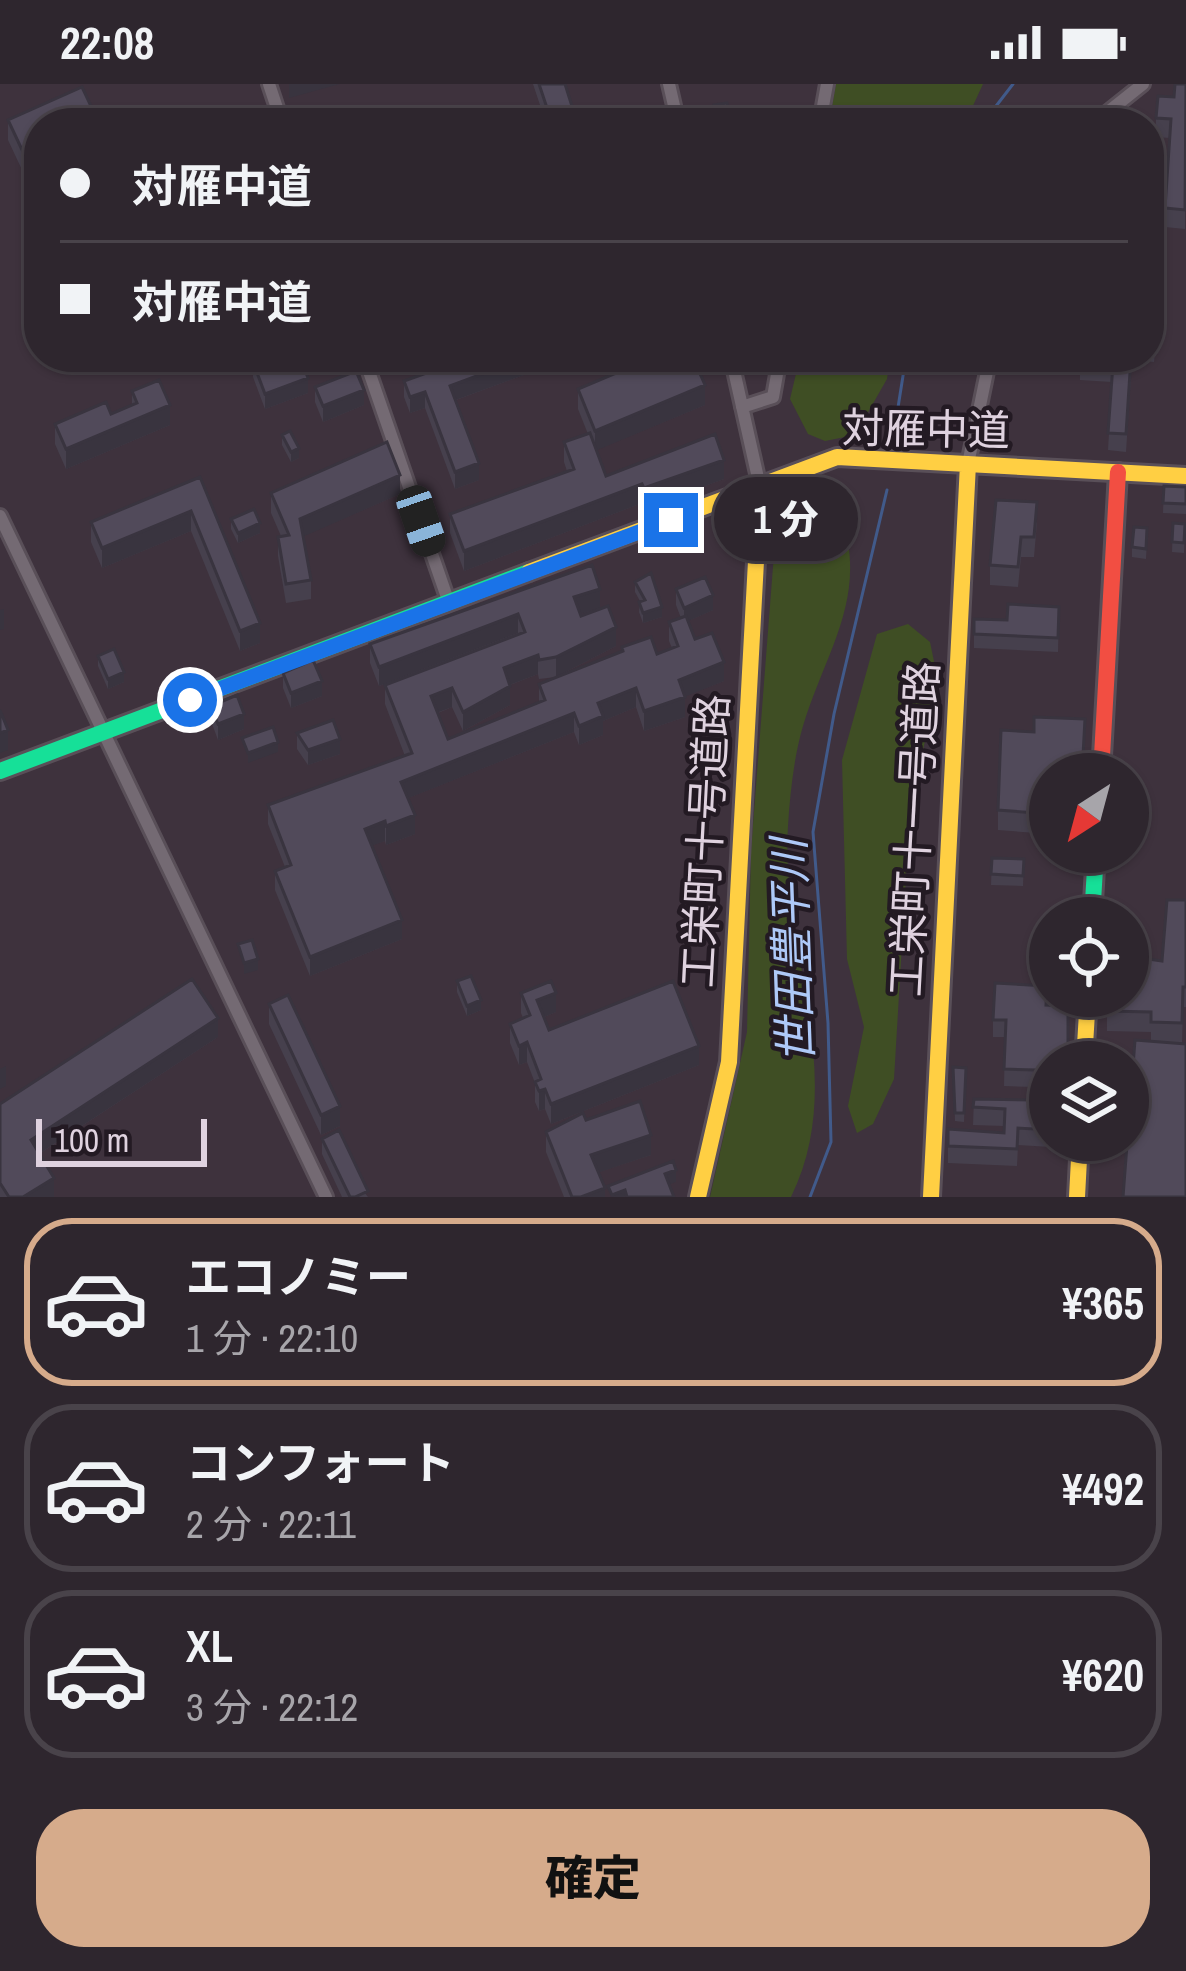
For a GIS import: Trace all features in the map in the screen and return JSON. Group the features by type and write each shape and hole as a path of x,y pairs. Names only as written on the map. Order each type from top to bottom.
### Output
{"street":[{"path":"1113,108 1143,84"},
{"path":"369,372 449,603"},
{"path":"734,372 760,487"},
{"path":"742,407 773,398 777,372"},
{"path":"968,464 987,372"},
{"name":"対雁中道","path":"0,772 837,457 1186,476"},
{"name":"工栄町十一号道路","path":"931,1197 968,464"},
{"path":"1101,753 1118,472"},
{"name":"工栄町十号道路","path":"698,1197 729,1062 760,487"},
{"path":"0,516 326,1197"},
{"path":"1077,1197 1079,1161"}],"green space":[{"path":"836,84 983,84 972,108 832,108"},
{"path":"796,372 888,372 855,435 825,441 808,434 790,399"},
{"path":"804,503 841,515 850,572 841,623 800,738 788,826 793,919 814,1059 814,1106 807,1152 791,1197 710,1197 747,1032 751,851 777,515"},
{"path":"908,624 930,642 938,681 910,810 894,1079 873,1124 857,1133 848,1106 864,1027 847,959 842,760 877,634"}],"building":[{"path":"539,84 565,84 573,108 547,108"},
{"path":"1175,84 1186,84 1185,210 1165,208 1171,119 1164,119 1164,108 1157,108 1158,96 1174,97"},
{"path":"82,87 92,108 35,108"},
{"path":"24,113 24,154 8,120"},
{"path":"257,372 306,372 308,378 265,394"},
{"path":"356,372 364,390 323,406 315,387"},
{"path":"429,372 488,372 450,386 479,463 455,472 425,392 410,397 404,381"},
{"path":"618,372 699,372 705,385 595,431 578,389"},
{"path":"1112,372 1130,372 1126,434 1108,433"},
{"path":"159,380 170,405 66,449 55,424 106,402 111,414 137,403 132,391"},
{"path":"290,431 299,448 291,452 282,435"},
{"path":"590,433 606,476 715,434 724,460 644,488 642,484 464,551 450,514 574,469 564,442"},
{"path":"387,442 400,475 300,519 311,580 286,584 278,537 289,535 271,493"},
{"path":"200,477 260,623 240,631 191,511 102,548 91,522"},
{"path":"1164,486 1186,487 1186,504 1163,503"},
{"path":"996,500 1037,502 1034,537 1021,537 1018,567 990,565"},
{"path":"254,509 260,523 238,533 231,519"},
{"path":"1173,523 1185,524 1184,543 1172,542"},
{"path":"1134,527 1147,528 1146,549 1132,547"},
{"path":"592,565 600,589 574,597 581,616 608,606 616,627 556,657 539,660 538,655 504,668 510,686 463,712 452,688 431,696 448,739 545,700 539,684 623,651 622,647 651,637 657,654 678,646 669,622 686,616 695,639 712,633 724,662 679,680 685,697 644,711 636,688 598,703 603,716 579,726 574,713 401,782 415,815 365,829 402,920 310,957 275,871 291,865 268,805 412,753 385,685 525,632 518,614 379,667 370,644"},
{"path":"651,573 662,607 643,613 639,602 645,600 635,582"},
{"path":"705,577 713,595 684,608 676,589"},
{"path":"1008,604 1059,607 1058,638 974,634 974,619 1007,620"},
{"path":"114,649 124,672 108,679 98,656"},
{"path":"313,660 322,681 291,693 283,673"},
{"path":"237,695 244,714 218,724 211,706"},
{"path":"0,710 8,730 0,733"},
{"path":"1034,717 1085,719 1083,753 1029,753 1029,812 998,810 1001,730 1034,732"},
{"path":"333,720 340,739 308,750 297,733"},
{"path":"273,727 278,742 248,753 242,738"},
{"path":"992,858 1024,859 1023,876 991,874"},
{"path":"1167,900 1186,900 1182,1023 1151,1022 1149,959 1162,961"},
{"path":"252,940 258,959 244,963 238,944"},
{"path":"471,976 481,1000 467,1006 457,981"},
{"path":"192,979 218,1018 31,1140 54,1178 23,1197 9,1197 0,1183 0,1104"},
{"path":"551,981 556,993 537,1000 549,1030 673,981 699,1046 551,1104 545,1089 539,1091 535,1082 541,1079 527,1042 519,1046 510,1024 530,1015 521,993"},
{"path":"995,983 1029,985 1029,1017 1068,1017 1068,1041 1029,1041 1029,1070 1004,1069 1006,1020 993,1020"},
{"path":"288,995 340,1106 321,1115 269,1004"},
{"path":"1149,1041 1186,1044 1186,1197 1123,1197 1126,1161 1149,1161"},
{"path":"953,1067 966,1068 964,1113 955,1113"},
{"path":"974,1099 1029,1100 1029,1129 1018,1128 1017,1149 948,1146 948,1129 1004,1133 1005,1109 973,1107"},
{"path":"640,1101 651,1135 591,1155 605,1188 572,1197 546,1132 583,1113 586,1120"},
{"path":"339,1130 368,1191 355,1197 350,1197 322,1139"},
{"path":"673,1161 676,1170 665,1174 674,1197 627,1197 625,1190 612,1195 608,1186"}],"waterway":[{"name":"世田豊平川","path":"995,108 1013,84"},
{"name":"世田豊平川","path":"896,420 904,372"},
{"name":"世田豊平川","path":"810,1197 831,1142 828,1023 813,832 834,714 887,490"}],"traffic: fast":[{"path":"0,771 529,572"},
{"path":"1093,897 1095,873"}],"traffic: slow":[{"path":"529,572 837,457 1186,476"},
{"path":"931,1197 968,464"},
{"path":"698,1197 729,1062 760,487"},
{"path":"1085,1041 1087,1017"},
{"path":"1077,1197 1079,1161"}],"traffic: jam":[{"path":"1102,753 1118,472"}],"route":[{"path":"190,700 671,520"}]}
